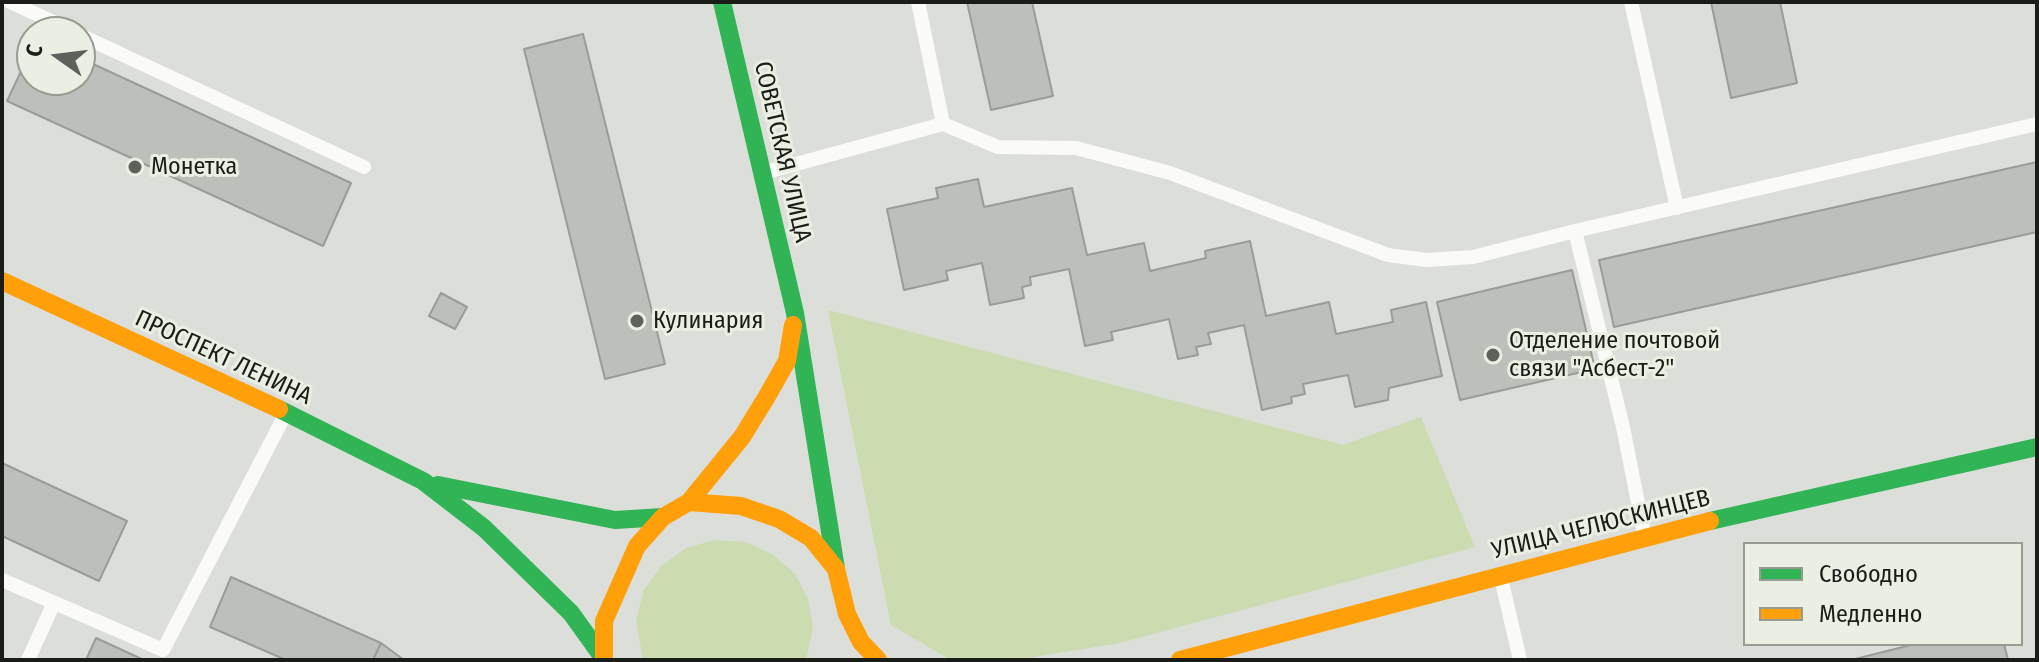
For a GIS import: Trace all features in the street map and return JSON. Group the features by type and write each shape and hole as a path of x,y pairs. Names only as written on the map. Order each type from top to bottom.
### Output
{"street":[{"name":"СОВЕТСКАЯ УЛИЦА","path":"722,2 795,313 836,569 847,614"},
{"name":"ПРОСПЕКТ ЛЕНИНА","path":"2,281 286,412 423,481"},
{"path":"604,660 604,621 619,580 637,546 663,517 689,502 742,437 787,361 795,313"},
{"name":"УЛИЦА ЧЕЛЮСКИНЦЕВ","path":"1180,660 1644,536 2037,447"},
{"path":"423,481 543,508 615,520 663,517"},
{"path":"423,481 484,528 571,613 604,660"},
{"path":"689,502 741,506 779,519 811,538 836,569"},
{"path":"846,656 847,614"},
{"path":"847,614 861,642 878,660"}],"lane":[{"path":"2,10 8,2 39,16"},
{"path":"918,2 943,124"},
{"path":"1631,2 1677,208"},
{"path":"96,42 364,167"},
{"path":"763,173 943,124 998,147 1076,148 1170,173 1388,255 1426,260 1473,257 2037,124"},
{"path":"1575,231 1623,427 1644,536"},
{"path":"2,580 53,605 163,650 286,412"},
{"path":"1500,575 1520,660"},
{"path":"28,660 53,605"}],"green space":[{"path":"828,310 1343,445 1421,417 1475,547 1120,643 1015,660 951,660 891,625"},
{"path":"715,540 745,542 772,554 795,574 808,599 813,627 806,660 643,660 636,620 644,590 661,566 686,548"}],"building":[{"path":"967,2 1032,2 1053,96 991,110"},
{"path":"1711,2 1780,2 1797,83 1731,98"},
{"path":"583,34 665,364 605,379 524,49"},
{"path":"96,65 351,183 323,246 7,101 16,82 16,96 96,96"},
{"path":"2037,162 2037,232 1614,327 1599,260"},
{"path":"978,179 984,207 1072,188 1087,255 1144,243 1150,271 1206,258 1205,251 1250,241 1266,316 1329,302 1336,334 1393,322 1391,310 1426,302 1442,376 1389,388 1388,400 1355,407 1348,375 1303,384 1305,394 1291,397 1292,403 1262,410 1244,325 1208,333 1211,344 1196,347 1198,355 1178,359 1169,319 1111,332 1113,340 1085,346 1069,269 1030,277 1031,285 1022,287 1024,298 990,305 982,263 946,271 948,280 904,290 887,209 938,198 936,188"},
{"path":"1572,270 1595,369 1460,400 1437,302"},
{"path":"441,293 467,307 455,329 429,316"},
{"path":"2,463 127,521 99,581 2,536"},
{"path":"231,577 381,643 373,660 286,660 210,627"},
{"path":"96,638 144,660 86,660"},
{"path":"381,643 404,660 373,660"},
{"path":"1907,646 2004,646 2008,660 1851,660"}],"traffic: fast":[{"path":"722,2 795,313 836,569"},
{"path":"279,409 423,481 484,528 571,613 604,659"},
{"path":"1710,521 2037,447"},
{"path":"438,485 615,520 663,517"}],"traffic: slow":[{"path":"2,281 279,409"},
{"path":"689,502 742,437 766,398 787,361 793,325"},
{"path":"604,660 604,621 637,546 663,517 689,502 741,506 779,519 811,538 836,569 847,614 861,642 878,660"},
{"path":"1180,660 1710,521"}],"place":[{"name":"Монетка","path":"135,167"},
{"name":"Кулинария","path":"637,321"},
{"name":"Отделение почтовой связи \"Асбест-2\"","path":"1493,355"}]}
